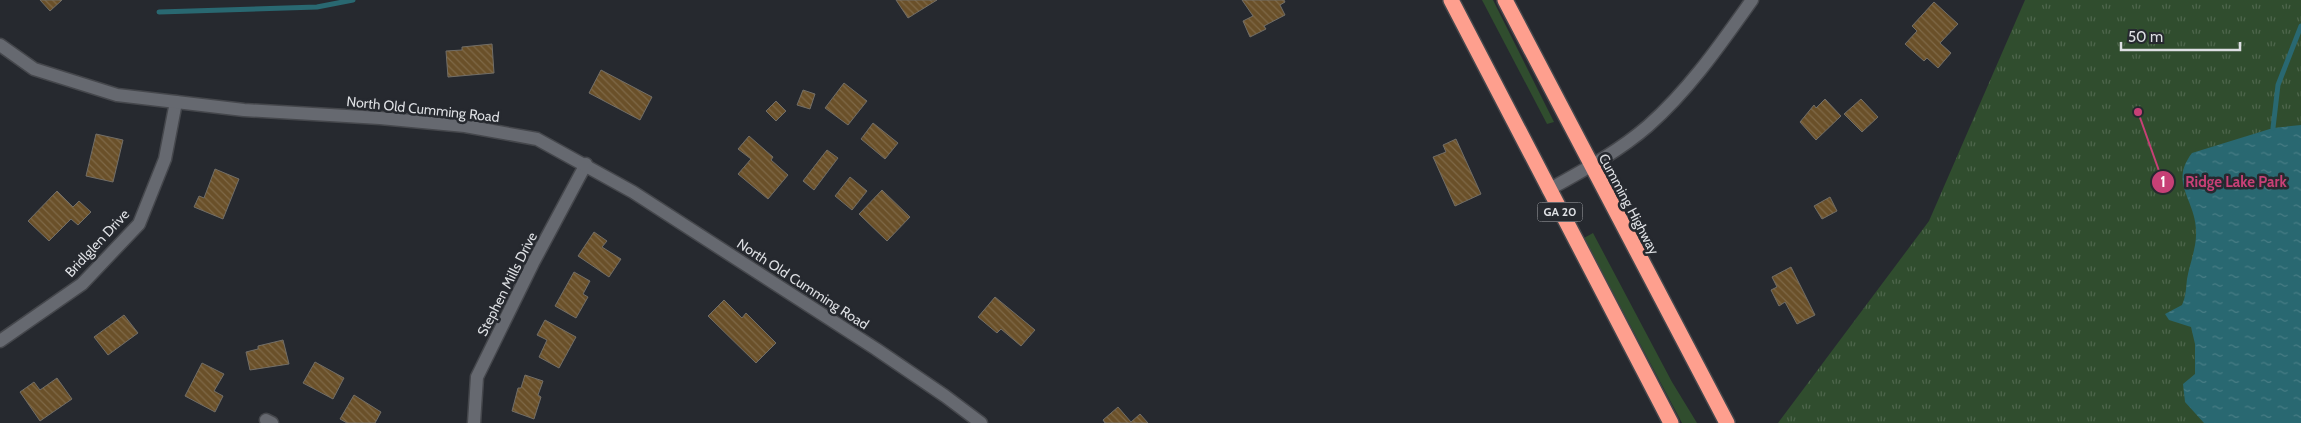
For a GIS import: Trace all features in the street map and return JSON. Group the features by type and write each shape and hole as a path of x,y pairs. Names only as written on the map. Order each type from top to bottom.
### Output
{"highway":[{"name":"GA 20","path":"1451,0 1548,190 1671,423"},
{"name":"Cumming Highway","path":"1505,0 1727,423"}],"street":[{"path":"1548,190 1591,166 1646,127 1680,95 1708,63 1752,0"},
{"name":"North Old Cumming Road","path":"0,45 34,69 117,95 244,110 380,118 464,126 537,138 633,192 876,349 945,396 980,423"},
{"name":"Bridlglen Drive","path":"0,341 82,284 138,224 165,159 176,102"},
{"name":"Stephen Mills Drive","path":"474,423 478,377 533,263 586,164"}],"green space":[{"path":"1482,0 1493,0 1554,122 1547,124"},
{"path":"2025,0 2301,0 2301,423 1778,423 1929,221"},
{"path":"1593,233 1672,382 1697,423 1682,423 1584,238"}],"water":[{"path":"2301,125 2301,423 2204,423 2185,402 2183,384 2195,374 2195,344 2191,327 2169,320 2165,314 2182,305 2195,242 2195,219 2185,191 2183,173 2192,153 2273,128"}],"building":[{"path":"40,0 62,0 50,11"},
{"path":"896,0 937,0 908,18"},
{"path":"1242,0 1284,0 1285,2 1280,5 1285,15 1264,26 1266,29 1250,37 1243,21 1253,16"},
{"path":"1934,2 1958,24 1940,43 1951,53 1938,68 1927,58 1924,61 1905,44 1917,31 1912,26"},
{"path":"492,44 494,73 448,77 446,51 462,50 462,47"},
{"path":"601,70 652,97 640,120 589,93"},
{"path":"844,83 867,101 848,125 825,108"},
{"path":"803,90 815,94 810,109 797,105"},
{"path":"1825,99 1841,116 1816,140 1800,122 1814,105 1816,108"},
{"path":"1861,99 1878,117 1862,132 1844,114"},
{"path":"776,101 786,111 776,121 766,111"},
{"path":"873,123 898,143 885,159 861,139"},
{"path":"96,134 123,140 113,182 86,176"},
{"path":"749,136 773,157 771,160 788,175 768,199 738,174 751,159 738,149"},
{"path":"1456,139 1481,194 1455,206 1433,157 1446,152 1443,145"},
{"path":"827,150 838,158 814,190 803,181"},
{"path":"215,169 239,179 223,219 194,207 199,196 204,198"},
{"path":"850,177 867,191 852,210 835,196"},
{"path":"882,190 910,217 887,241 859,214"},
{"path":"57,191 73,207 79,201 91,212 78,225 71,219 49,241 28,221"},
{"path":"1830,197 1837,211 1822,219 1814,206"},
{"path":"594,232 607,241 602,247 621,259 609,277 578,256"},
{"path":"1791,267 1815,315 1797,324 1785,302 1779,306 1771,290 1777,287 1772,277"},
{"path":"574,272 590,281 583,294 588,297 576,318 555,306"},
{"path":"995,297 1035,330 1021,346 1001,329 997,333 978,317"},
{"path":"724,300 742,318 746,313 776,343 756,363 708,316"},
{"path":"124,315 138,333 108,355 94,337"},
{"path":"545,320 576,337 559,368 539,357 547,340 537,335"},
{"path":"283,340 289,364 250,370 246,352 258,349 258,346"},
{"path":"315,362 344,378 333,399 303,383"},
{"path":"202,363 224,374 214,391 223,396 215,412 185,396"},
{"path":"525,375 543,381 538,395 541,397 534,419 512,411 518,388 521,388"},
{"path":"57,378 72,399 40,421 20,392 34,382 40,390"},
{"path":"354,395 381,412 375,423 347,423 340,419"},
{"path":"1118,407 1131,422 1140,414 1148,423 1105,423 1103,420"}],"waterway":[{"path":"159,12 317,7 353,0"},
{"path":"2273,128 2278,85 2301,26"}],"place":[{"name":"Ridge Lake Park","path":"2138,112"}]}
